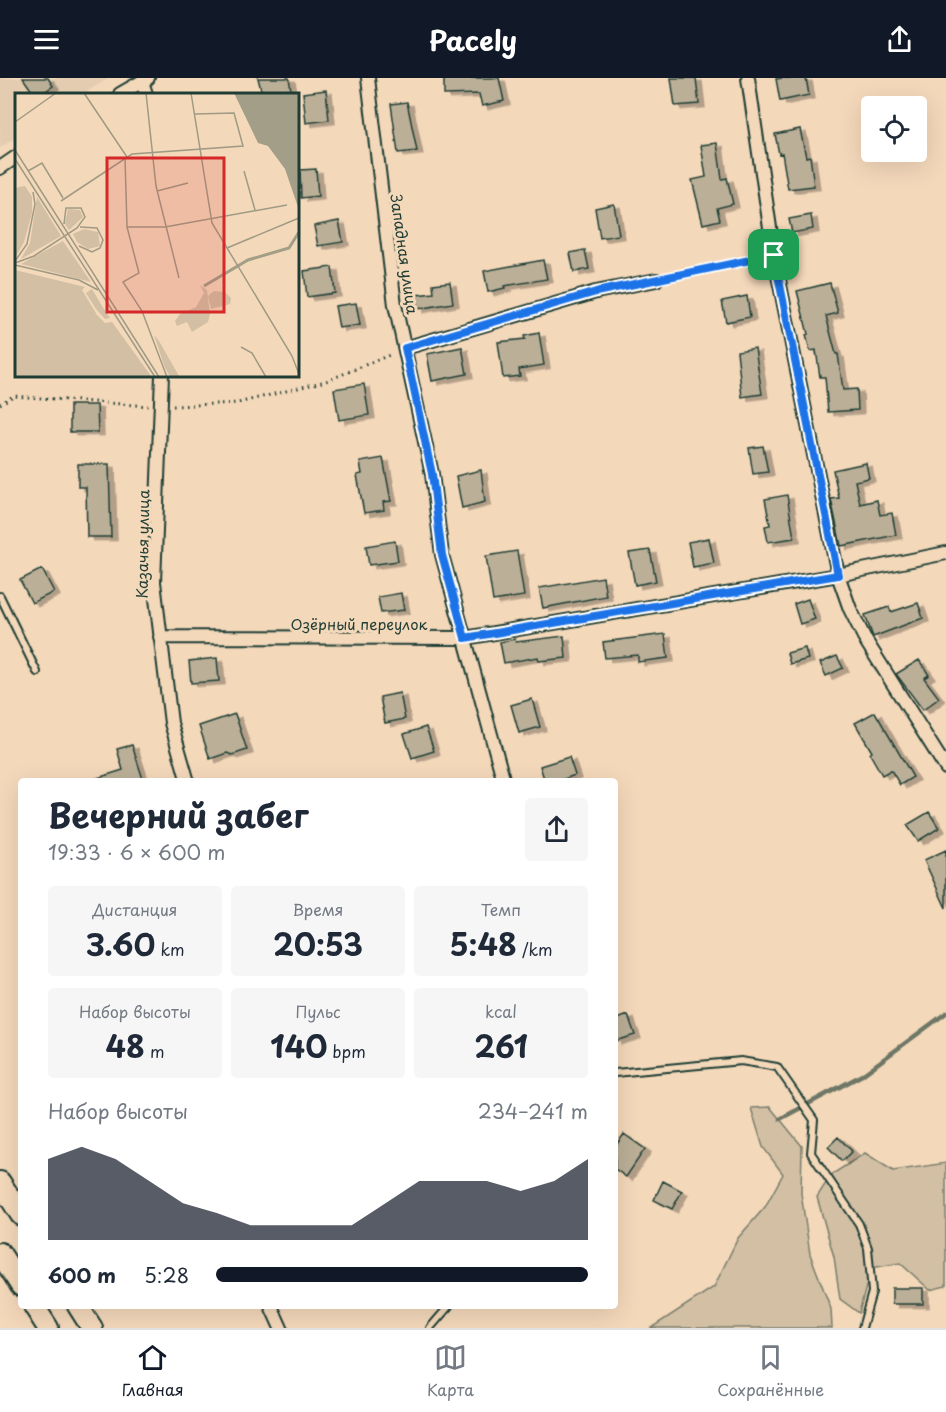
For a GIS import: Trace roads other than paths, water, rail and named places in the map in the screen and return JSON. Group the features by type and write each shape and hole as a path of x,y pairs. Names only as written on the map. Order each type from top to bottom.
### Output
{"main road":[{"path":"0,1182 18,1210"},
{"path":"0,1253 18,1281"},
{"path":"36,1309 48,1328"},
{"path":"80,1309 92,1328"}],"street":[{"name":"Западная улица","path":"368,78 395,305 432,474 442,555 503,778"},
{"path":"748,78 774,255 838,575 850,609 866,641 946,768"},
{"path":"122,93 145,80"},
{"path":"0,168 15,159"},
{"path":"405,348 596,292 656,280"},
{"name":"Казачья улица","path":"162,376 154,582 171,723 187,778"},
{"name":"Озёрный переулок","path":"160,637 465,638 838,575 946,553"},
{"path":"272,1309 281,1328"}],"lane":[{"path":"0,596 37,672"},
{"path":"618,1073 741,1061 777,1067 814,1120 811,1153 860,1224 868,1248 872,1292 862,1328"},
{"path":"430,1328 446,1309"}],"waterway":[{"path":"780,1119 862,1075 946,1013"}]}
